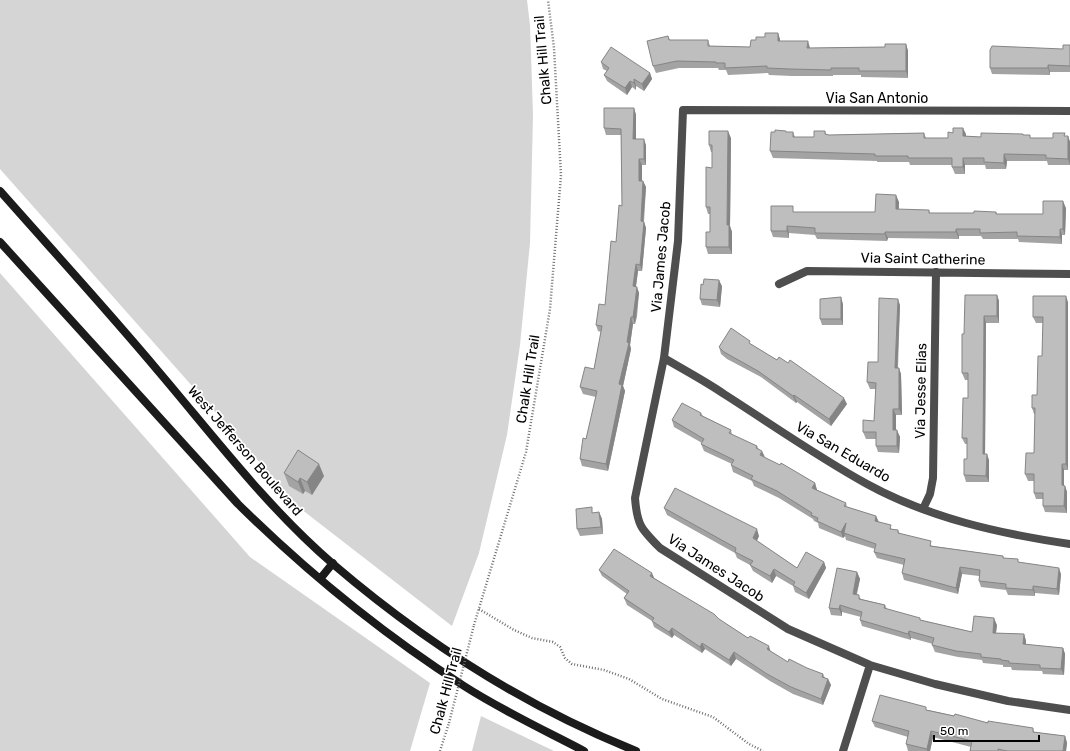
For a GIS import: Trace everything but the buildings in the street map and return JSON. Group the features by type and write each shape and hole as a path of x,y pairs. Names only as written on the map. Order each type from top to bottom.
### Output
{"main road":[{"name":"West Jefferson Boulevard","path":"0,191 134,342 254,485 289,523 333,563 402,618 470,667 564,718 636,751"},
{"path":"0,242 238,504 277,543 387,633 464,686 502,709 584,751"},
{"path":"320,579 333,563"}],"street":[{"name":"Via San Antonio","path":"683,110 1070,111"},
{"name":"Via James Jacob","path":"683,110 678,241 664,358 635,498 636,515 642,530 660,548 788,628 870,665 943,686 1008,701 1070,710"},
{"name":"Via Saint Catherine","path":"779,284 807,271 1070,274"},
{"name":"Via Jesse Elias","path":"923,509 930,494 933,478 936,272"},
{"name":"Via San Eduardo","path":"664,358 722,392 868,485 923,509 976,526 1070,544"},
{"path":"843,751 870,665"}],"path":[{"name":"Chalk Hill Trail","path":"440,751 474,625 526,452 550,309 561,176 554,48 548,0"},
{"path":"479,610 514,630 532,638 553,642 560,647 565,658 572,664 604,670 629,679 662,699 713,717 749,744 763,751"}],"shaded area":[{"path":"0,0 527,0 530,25 533,115 530,243 520,345 507,435 479,553 452,626 301,509 0,169"},
{"path":"0,273 250,557 430,683 410,751 0,751"},
{"path":"481,716 554,751 472,751"}]}
